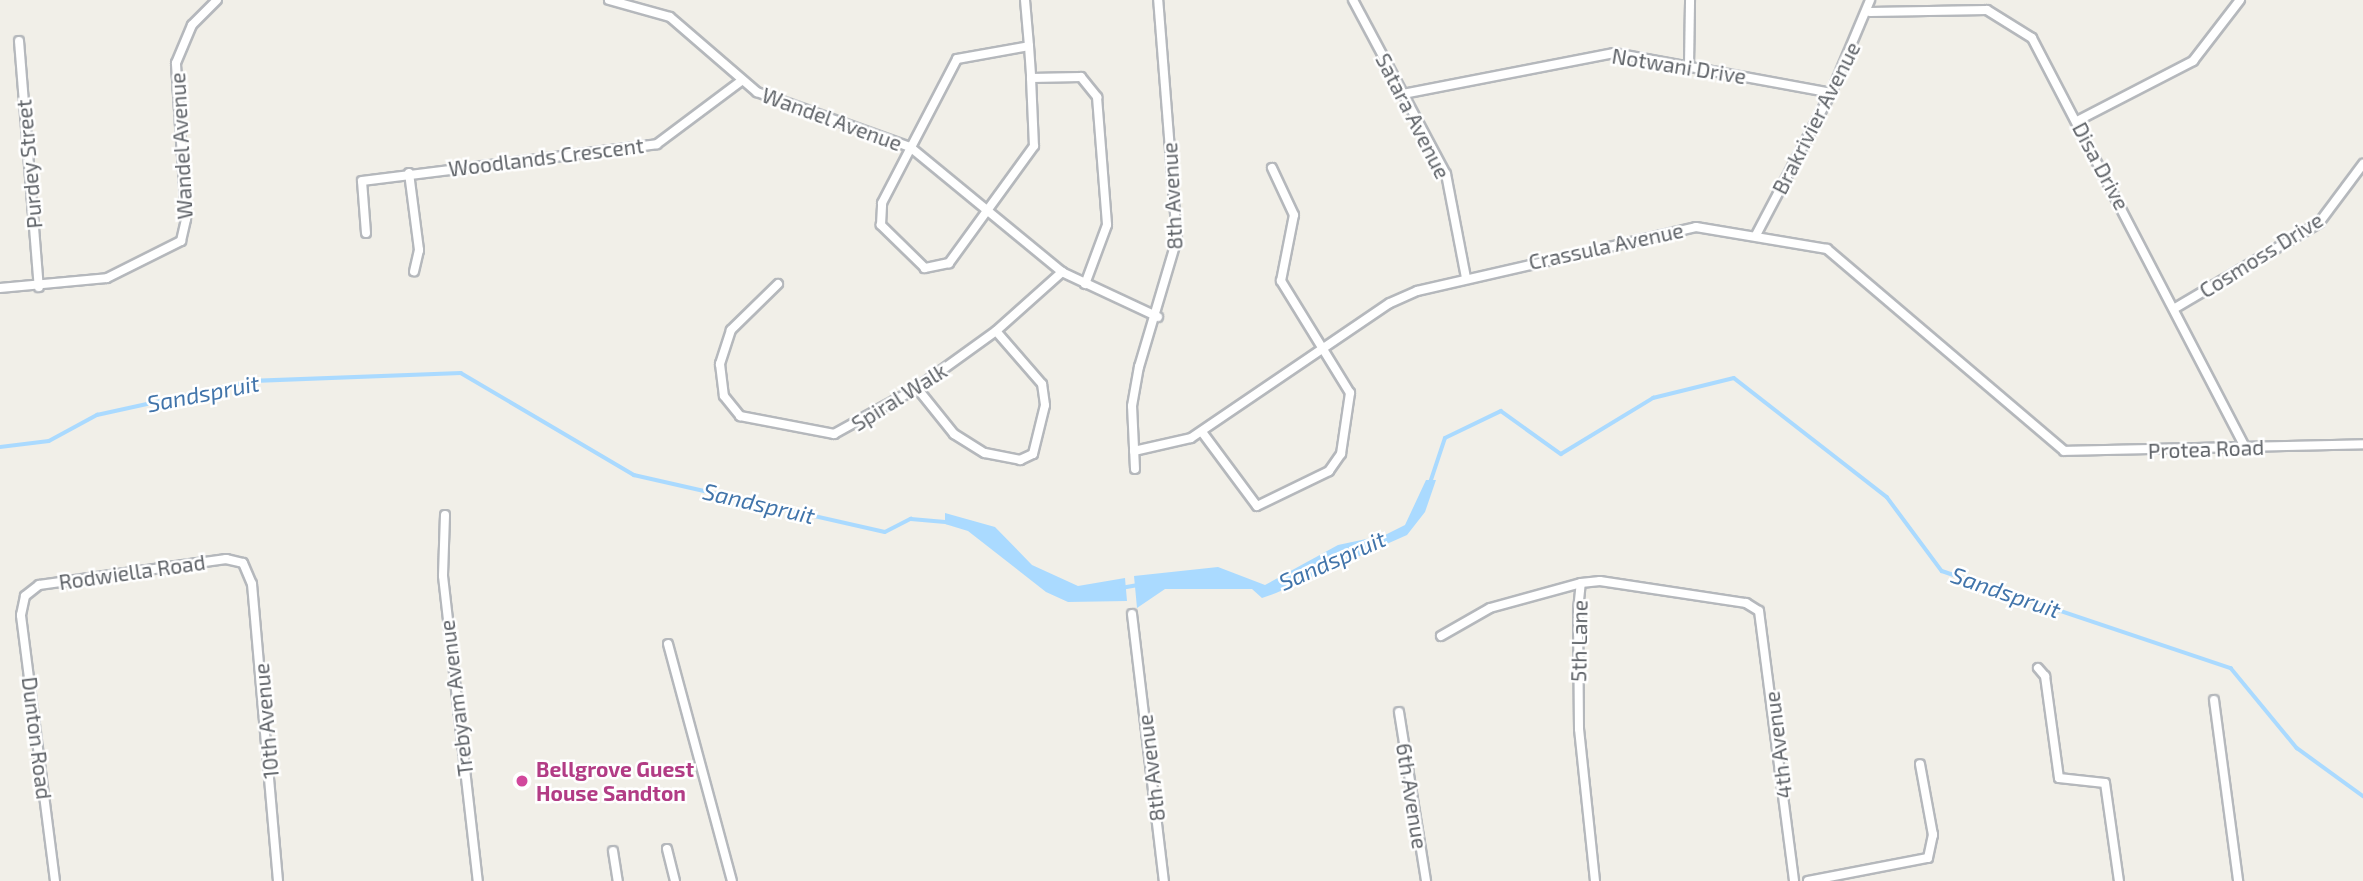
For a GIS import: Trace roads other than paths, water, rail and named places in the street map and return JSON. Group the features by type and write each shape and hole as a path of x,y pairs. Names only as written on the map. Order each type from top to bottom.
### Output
{"street":[{"name":"Wandel Avenue","path":"0,288 39,287 107,278 181,241 186,219 176,63 191,25 217,0"},
{"name":"Wandel Avenue","path":"609,0 670,17 740,82 910,146 1062,272 1158,317"},
{"path":"1025,0 1029,46 1031,78 1034,146 949,263 925,268 879,220 910,146 957,60 1029,46"},
{"name":"8th Avenue","path":"1135,469 1132,406 1177,239 1158,0"},
{"name":"Satara Avenue","path":"1353,0 1446,174 1466,278"},
{"path":"1689,66 1690,0"},
{"name":"Brakrivier Avenue","path":"1756,235 1831,93 1870,12 1870,0"},
{"path":"1870,12 1987,10 1993,0"},
{"path":"2077,121 2193,61 2240,0"},
{"name":"Disa Drive","path":"1987,10 2037,44 2177,307 2245,447"},
{"name":"Purdey Street","path":"19,41 39,287"},
{"name":"Notwani Drive","path":"1403,94 1592,54 1689,66 1831,93"},
{"path":"1031,78 1081,76 1097,97 1107,225 1085,284"},
{"name":"Woodlands Crescent","path":"366,233 360,185 375,177 657,144 740,82"},
{"name":"Cosmoss Drive","path":"2177,307 2319,222 2363,164"},
{"path":"1202,432 1252,505 1268,504 1329,471 1341,454 1350,401 1324,346 1281,281 1294,215 1272,168"},
{"path":"409,173 419,250 414,271"},
{"name":"Crassula Avenue","path":"1134,452 1202,432 1390,303 1466,278 1683,228 1756,235 1827,249 2051,446"},
{"name":"Spiral Walk","path":"778,284 736,323 723,349 720,379 734,413 834,434 917,388 996,331 1062,272"},
{"path":"917,388 954,434 985,453 1020,460 1033,454 1045,405 1042,384 996,331"},
{"name":"Protea Road","path":"2051,446 2079,454 2363,444"},
{"name":"Trebyam Avenue","path":"445,515 443,576 478,881"},
{"name":"Rodwiella Road","path":"24,596 39,585 226,559 243,563"},
{"name":"10th Avenue","path":"243,563 252,584 278,881"},
{"path":"1441,636 1489,608 1581,583"},
{"name":"5th Lane","path":"1595,881 1579,729 1581,583 1746,603 1759,611"},
{"name":"Dunton Road","path":"24,596 21,615 55,881"},
{"name":"4th Avenue","path":"1759,611 1794,881"},
{"name":"8th Avenue","path":"1132,614 1164,881"},
{"path":"668,644 732,881"},
{"path":"2038,668 2045,676 2059,778 2105,783 2119,881"},
{"path":"2214,700 2238,881"},
{"name":"6th Avenue","path":"1399,712 1426,881"},
{"path":"1808,881 1928,858 1933,835 1920,764"},
{"path":"667,849 675,881"},
{"path":"613,851 618,881"}],"water":[{"path":"1426,480 1436,480 1425,512 1407,535 1262,598 1252,589 1165,589 1137,608 1134,576 1218,567 1265,585 1338,545 1385,535 1405,525"},
{"path":"945,513 995,527 1032,565 1078,586 1125,578 1127,601 1068,602 1046,592 968,531 945,524"}],"waterway":[{"name":"Sandspruit","path":"0,447 49,441 97,415 251,381 461,373 634,475 885,532 911,519 948,522"},
{"name":"Sandspruit","path":"1430,483 1445,438 1501,411 1561,454 1653,398 1734,378 1887,497 1942,571 2231,668 2297,748 2363,796"},
{"name":"Sandspruit","path":"1121,588 1138,585"}],"place":[{"name":"Bellgrove Guest House Sandton","path":"522,781"}]}
